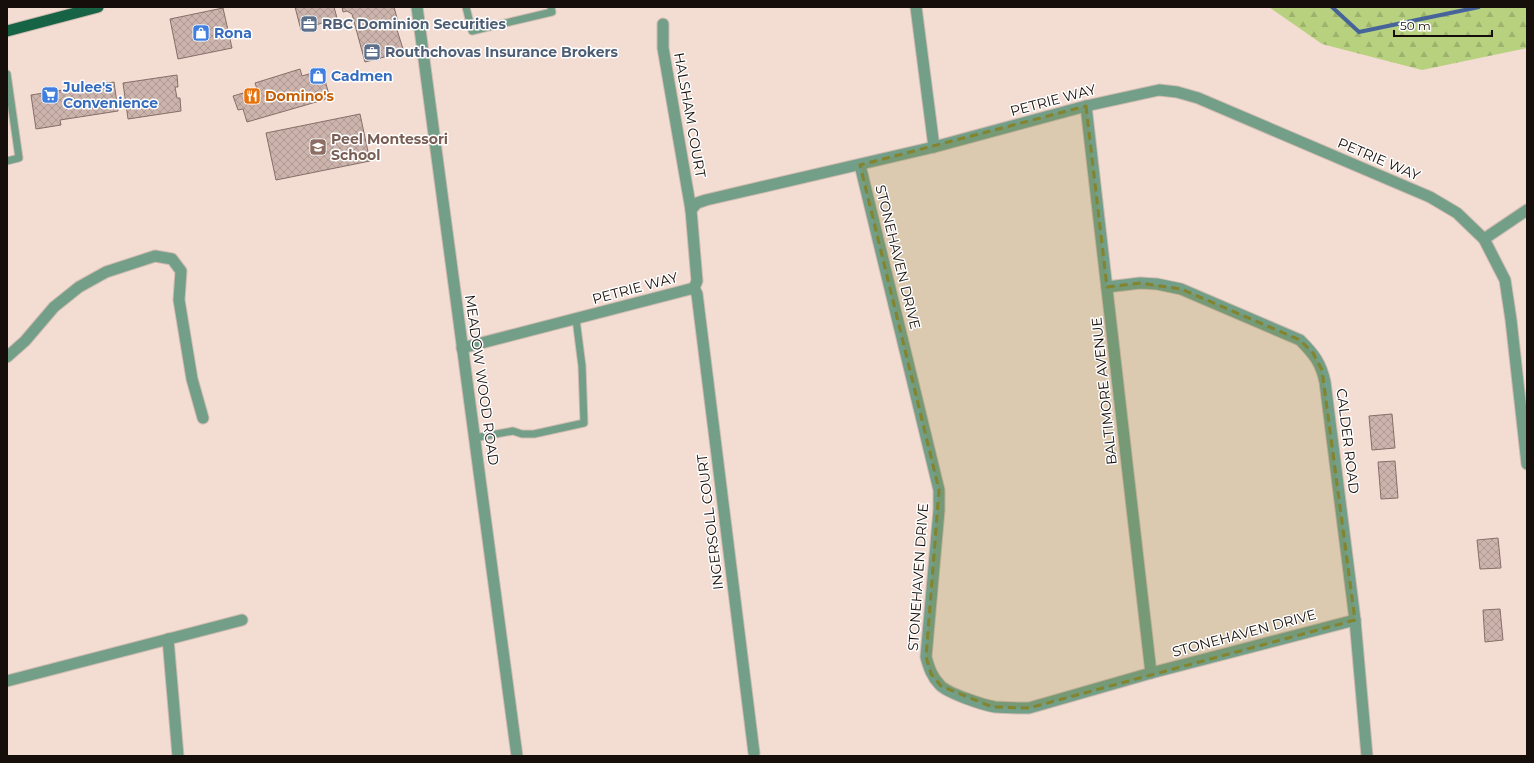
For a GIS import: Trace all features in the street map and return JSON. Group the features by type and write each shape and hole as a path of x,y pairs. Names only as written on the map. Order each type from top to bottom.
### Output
{"main road":[{"path":"7,31 98,7"}],"street":[{"name":"MEADOW WOOD ROAD","path":"417,7 517,756"},
{"path":"916,7 934,147"},
{"name":"HALSHAM COURT","path":"663,24 663,48 691,210"},
{"name":"PETRIE WAY","path":"462,348 694,288 698,281 691,210 697,203 934,147 1086,106 1159,90 1177,92 1198,98 1430,197 1457,213 1484,239 1505,280 1511,320 1527,464"},
{"name":"BALTIMORE AVENUE","path":"1086,106 1151,673"},
{"name":"STONEHAVEN DRIVE","path":"860,165 939,490 939,510 926,657 931,674 941,686 953,693 992,707 1029,708 1151,673 1355,620"},
{"path":"1484,239 1527,210"},
{"path":"7,357 24,341 54,307 79,287 106,272 155,256 172,259 181,272 179,300 192,379 203,418"},
{"name":"CALDER ROAD","path":"1107,287 1140,283 1157,284 1180,289 1300,340 1313,353 1322,370 1325,382 1355,620 1367,756"},
{"name":"INGERSOLL COURT","path":"694,288 697,294 754,753"},
{"path":"7,681 242,620"},
{"path":"168,639 178,756"}],"lane":[{"path":"466,7 472,32 552,12 551,7"},
{"path":"7,74 11,131 19,158 7,161"},
{"path":"474,438 512,431 522,434 534,434 584,424 582,366 576,319"}],"highlighted area":[{"path":"1086,106 1107,287 1140,283 1181,289 1300,340 1313,353 1322,370 1355,620 1029,708 992,707 941,686 931,674 926,657 939,490 860,165"}],"green space":[{"path":"1269,7 1527,7 1527,48 1422,70 1322,44"}],"building":[{"name":"RBC Dominion Securities","path":"295,7 334,7 337,18 301,30"},
{"path":"342,7 394,7 400,29 397,30 404,52 365,62 352,14 347,11 343,12"},
{"name":"Rona","path":"223,8 232,48 178,59 170,19"},
{"path":"300,69 302,76 322,70 330,98 247,122 243,109 238,110 233,96 257,89 255,83"},
{"path":"177,75 178,87 175,87 177,98 180,98 181,111 128,119 123,83"},
{"path":"114,82 118,111 60,120 61,125 36,129 31,95"},
{"name":"Peel Montessori School","path":"360,114 370,161 276,180 266,133"},
{"path":"1392,414 1395,448 1372,450 1369,416"},
{"path":"1395,461 1398,498 1381,499 1378,462"},
{"path":"1498,538 1501,568 1480,569 1477,540"},
{"path":"1500,609 1503,640 1485,642 1483,610"}],"waterway":[{"path":"1332,7 1359,32 1479,7"}],"place":[{"name":"RBC Dominion Securities","path":"309,24"},
{"name":"Rona","path":"201,33"},
{"name":"Routhchovas Insurance Brokers","path":"372,52"},
{"name":"Cadmen","path":"318,76"},
{"name":"Julee's Convenience","path":"50,95"},
{"name":"Domino's","path":"252,96"},
{"name":"Peel Montessori School","path":"318,147"}]}
